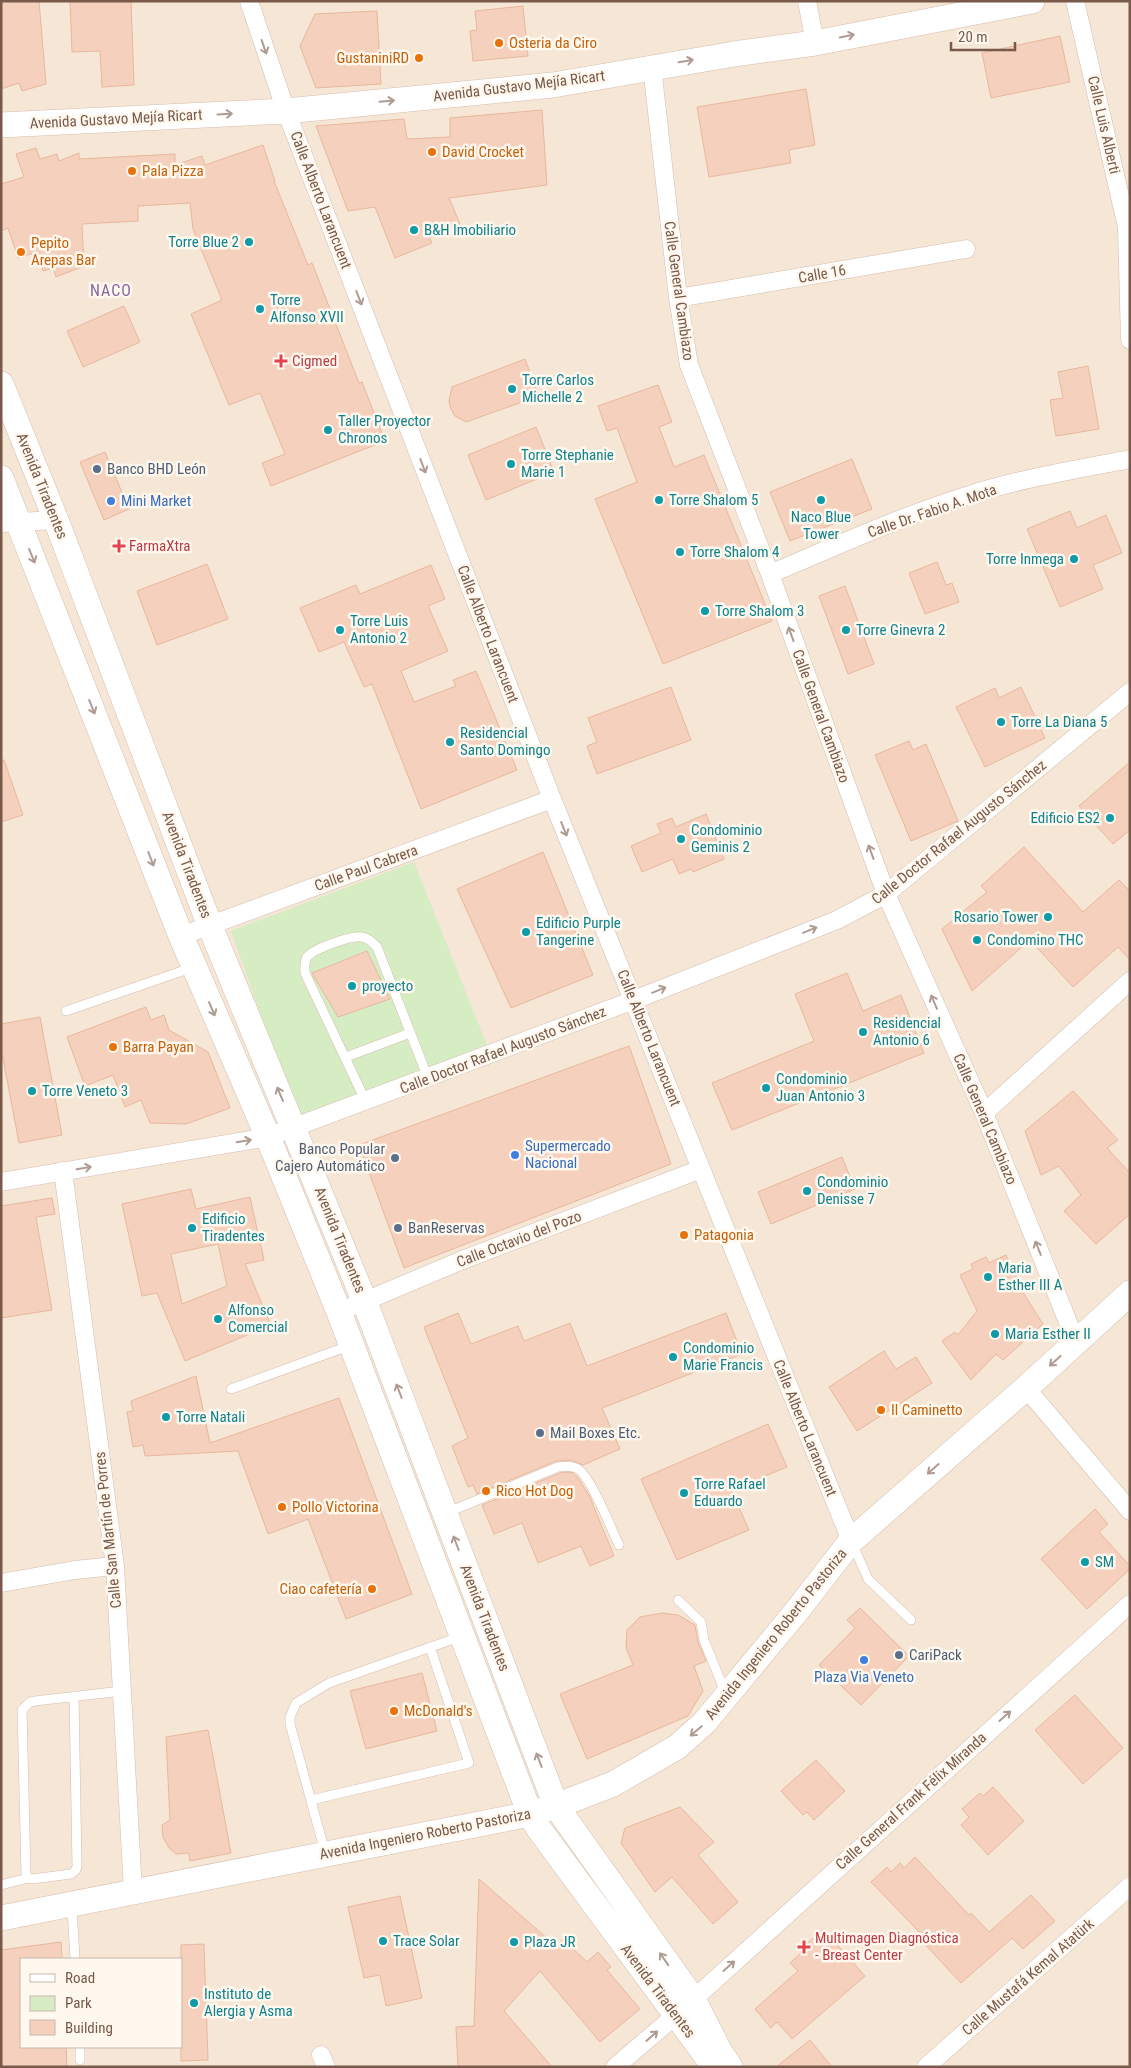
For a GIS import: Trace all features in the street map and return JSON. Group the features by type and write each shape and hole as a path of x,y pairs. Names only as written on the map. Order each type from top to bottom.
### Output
{"main road":[{"name":"Avenida Gustavo Mejía Ricart","path":"1,125 286,111 553,85 652,67 815,42 1032,1"},
{"name":"Avenida Tiradentes","path":"1,384 56,520 210,926 295,1128 364,1300 556,1806 684,2007 715,2067"},
{"name":"Avenida Tiradentes","path":"1,478 10,523 194,967 268,1137 339,1312 530,1814 539,1829 684,2007 730,2067"},
{"name":"Avenida Ingeniero Roberto Pastoriza","path":"1,1918 530,1814 613,1784 677,1746 704,1723 727,1697 851,1541 1026,1388 1130,1293"}],"street":[{"name":"Calle Alberto Larancuent","path":"248,1 286,111 552,799 851,1541"},
{"path":"807,1 815,42"},
{"name":"Calle Luis Alberti","path":"1075,1 1128,226 1130,340"},
{"name":"Calle General Cambiazo","path":"652,67 678,298 689,365 770,574 886,894 984,1113 1076,1342"},
{"name":"Calle 16","path":"678,298 966,249"},
{"name":"Calle Dr. Fabio A. Mota","path":"770,574 892,522 965,496 1039,477 1130,459"},
{"path":"10,523 56,520"},
{"name":"Calle Doctor Rafael Augusto Sánchez","path":"1,1182 268,1137 366,1102 634,1000 837,920 886,894 1130,692"},
{"name":"Calle Paul Cabrera","path":"181,936 552,799"},
{"path":"984,1113 1130,981"},
{"name":"Calle Octavio del Pozo","path":"339,1312 460,1261 701,1169"},
{"name":"Calle San Martín de Porres","path":"63,1171 115,1566 133,1891"},
{"path":"1026,1388 1130,1512"},
{"path":"1,1583 75,1570 115,1566"},
{"name":"Calle General Frank Félix Miranda","path":"615,2067 684,2007 1130,1604"},
{"name":"Calle Mustafá Kemal Atatürk","path":"926,2067 1130,1886"}],"lane":[{"path":"366,1102 305,973 305,963 308,956 328,945 359,936 370,939 377,947 428,1078"},
{"path":"66,1011 194,967"},
{"path":"346,1057 410,1033"},
{"path":"230,1389 352,1345"},
{"path":"445,1513 558,1467 571,1466 577,1468 587,1478 619,1545"},
{"path":"851,1541 868,1579 911,1620"},
{"path":"678,1600 701,1622 704,1640 727,1697"},
{"path":"325,1854 290,1724 290,1717 296,1703 329,1683 462,1636"},
{"path":"311,1800 469,1763 430,1647"},
{"path":"28,1878 26,1874 22,1710 30,1702 122,1691"},
{"path":"1,1885 28,1878 71,1874 76,1870 74,1696"},
{"path":"72,1904 75,1958"},
{"path":"80,2048 80,2060"}],"shaded area":[{"path":"1,1 1130,1 1130,2067 1,2067"}],"green space":[{"path":"414,862 487,1045 297,1118 231,931"}],"building":[{"path":"1,1 39,1 46,84 22,91 19,83 1,89"},
{"path":"70,1 131,1 134,85 102,87 100,51 72,52"},
{"name":"Osteria da Ciro","path":"523,6 528,56 473,61 470,31 477,30 475,11"},
{"path":"377,11 381,84 316,88 300,46 315,14"},
{"path":"1060,36 1070,82 991,98 982,53"},
{"path":"806,89 815,145 789,150 791,163 709,177 697,107"},
{"path":"542,110 547,185 449,198 460,224 429,236 432,243 395,258 375,207 348,211 316,126 404,119 407,139 450,137 450,118"},
{"path":"263,145 274,181 308,265 312,263 359,383 362,382 385,441 271,486 262,463 285,454 260,393 229,405 191,314 222,300 193,229 190,203 138,206 138,221 82,224 84,266 56,277 53,268 43,271 37,252 18,258 8,228 1,231 1,184 24,177 16,154 36,148 40,159 57,154 59,161 79,153 79,159 175,154 175,165 202,156 205,165"},
{"path":"124,306 140,342 83,367 67,331"},
{"path":"525,359 539,396 466,422 455,416 449,401 452,387"},
{"path":"1088,366 1099,429 1056,436 1050,400 1063,398 1058,372"},
{"path":"658,385 672,422 659,427 674,467 704,455 772,621 663,664 595,499 637,482 617,428 607,431 598,406"},
{"name":"Torre Stephanie Marie 1","path":"536,427 554,472 486,500 468,455"},
{"path":"105,452 129,509 104,520 80,462"},
{"name":"Naco Blue Tower","path":"852,459 872,509 790,541 770,492"},
{"name":"Torre Inmega","path":"1070,511 1077,528 1106,515 1122,553 1093,565 1103,589 1060,607 1027,529"},
{"path":"937,562 946,585 952,583 959,602 925,614 909,573"},
{"path":"207,564 228,619 157,645 137,591"},
{"path":"431,565 445,599 428,606 448,651 401,671 414,702 456,686 453,680 476,671 517,770 421,809 372,684 364,687 344,642 319,652 300,608 356,585 360,594"},
{"name":"Torre Ginevra 2","path":"845,586 874,664 848,674 819,596"},
{"path":"671,687 691,740 597,774 587,746 597,742 588,718"},
{"name":"Torre La Diana 5","path":"1021,687 1045,738 985,767 956,707 995,688 999,698"},
{"path":"909,741 913,750 926,744 958,821 911,841 875,755"},
{"path":"1,760 4,760 23,815 1,822"},
{"name":"Edificio ES2","path":"1130,762 1130,830 1113,844 1079,806"},
{"name":"Condominio Geminis 2","path":"706,814 724,859 693,872 691,869 679,874 673,859 642,872 631,846 661,833 657,824 672,818 676,827"},
{"path":"1024,847 1083,912 1119,880 1130,891 1130,960 1118,947 1073,987 1030,940 972,991 942,929 987,892 981,886"},
{"name":"Edificio Purple Tangerine","path":"543,852 593,975 511,1008 457,889"},
{"name":"proyecto","path":"367,951 390,999 338,1017 312,973"},
{"path":"847,973 863,1011 901,995 924,1053 732,1130 712,1083 814,1041 795,994"},
{"path":"146,1007 151,1020 164,1015 169,1030 208,1052 230,1108 186,1124 150,1123 141,1100 125,1107 113,1075 85,1086 67,1037"},
{"name":"Torre Veneto 3","path":"40,1017 62,1135 19,1143 1,1048 1,1024"},
{"name":"Supermercado Nacional","path":"629,1046 671,1164 404,1268 359,1145"},
{"path":"1073,1091 1118,1140 1107,1148 1130,1173 1130,1214 1096,1244 1064,1211 1081,1195 1059,1166 1041,1175 1025,1131"},
{"name":"Condominio Denisse 7","path":"842,1157 855,1189 771,1224 758,1192"},
{"path":"191,1189 196,1209 250,1197 264,1260 245,1264 271,1325 185,1361 157,1293 142,1296 122,1204","holes":["218,1244 227,1286 182,1304 171,1254"]},
{"path":"52,1198 55,1214 36,1217 52,1310 1,1318 1,1206"},
{"path":"1006,1255 1017,1278 1015,1280 1043,1324 1003,1360 996,1354 971,1380 942,1341 955,1332 958,1335 977,1311 960,1275 973,1269 971,1264 986,1257 989,1263"},
{"path":"458,1313 471,1344 518,1326 524,1341 570,1323 587,1366 726,1313 742,1354 602,1408 620,1449 583,1465 571,1460 556,1461 477,1494 473,1485 468,1487 452,1446 468,1438 424,1327"},
{"path":"884,1351 896,1369 916,1357 932,1383 857,1431 829,1387"},
{"path":"196,1376 210,1443 339,1398 412,1594 346,1619 308,1519 268,1534 238,1451 145,1456 143,1445 133,1447 127,1412 133,1411 131,1401"},
{"name":"Torre Rafael Eduardo","path":"768,1424 787,1467 731,1490 749,1530 677,1560 641,1479"},
{"path":"560,1473 573,1473 578,1478 589,1495 614,1556 590,1566 581,1546 538,1563 522,1523 494,1534 482,1505"},
{"name":"SM","path":"1095,1509 1108,1524 1099,1532 1130,1566 1130,1569 1087,1609 1041,1559"},
{"name":"Plaza Via Veneto","path":"860,1608 909,1656 861,1705 819,1665 855,1628 847,1620"},
{"path":"662,1613 678,1615 695,1625 698,1642 706,1661 694,1666 703,1691 688,1716 587,1759 560,1694 633,1665 626,1648 627,1630 640,1617"},
{"name":"McDonald's","path":"422,1673 437,1731 366,1749 350,1691"},
{"path":"1075,1695 1123,1748 1083,1784 1035,1730"},
{"path":"208,1730 231,1853 190,1861 189,1853 176,1854 169,1848 163,1837 162,1825 170,1820 166,1737"},
{"path":"816,1760 845,1791 814,1820 807,1812 803,1815 781,1791"},
{"path":"993,1787 1024,1821 988,1855 961,1825 969,1817 962,1809 980,1793 983,1796"},
{"path":"680,1807 714,1842 698,1855 738,1902 713,1924 672,1877 655,1892 621,1843 625,1828"},
{"path":"915,1857 969,1915 971,1913 989,1932 1031,1895 1055,1921 1023,1949 1012,1938 961,1983 922,1941 925,1938 871,1882 887,1867 891,1872 900,1863 904,1868"},
{"path":"479,1879 556,1946 563,1939 587,1962 598,1952 611,1967 607,1970 640,2009 600,2042 540,1971 504,2011 552,2067 458,2067 456,2027 474,2026"},
{"name":"Trace Solar","path":"400,1896 422,1998 386,2006 380,1975 364,1978 348,1907"},
{"path":"823,1929 865,1976 792,2039 777,2022 771,2028 755,2009 798,1971 790,1963 804,1950 802,1948"},
{"path":"61,1942 62,1958 20,1958 20,2048 66,2048 67,2067 1,2067 1,1950"},
{"name":"Instituto de Alergia y Asma","path":"204,1944 208,2060 181,2061 181,1945"},
{"path":"810,2040 832,2067 776,2067"}],"place":[{"name":"Osteria da Ciro","path":"499,43"},
{"name":"GustaniniRD","path":"419,58"},
{"name":"David Crocket","path":"432,152"},
{"name":"Pala Pizza","path":"132,171"},
{"name":"B&H Imobiliario","path":"414,230"},
{"name":"Torre Blue 2","path":"249,242"},
{"name":"Pepito Arepas Bar","path":"21,252"},
{"name":"Torre Alfonso XVII","path":"260,309"},
{"name":"Cigmed","path":"281,361"},
{"name":"Torre Carlos Michelle 2","path":"512,389"},
{"name":"Taller Proyector Chronos","path":"328,430"},
{"name":"Torre Stephanie Marie 1","path":"511,464"},
{"name":"Banco BHD León","path":"97,469"},
{"name":"Torre Shalom 5","path":"659,500"},
{"name":"Naco Blue Tower","path":"821,500"},
{"name":"Mini Market","path":"111,501"},
{"name":"FarmaXtra","path":"119,546"},
{"name":"Torre Shalom 4","path":"680,552"},
{"name":"Torre Inmega","path":"1074,559"},
{"name":"Torre Shalom 3","path":"705,611"},
{"name":"Torre Luis Antonio 2","path":"340,630"},
{"name":"Torre Ginevra 2","path":"846,630"},
{"name":"Torre La Diana 5","path":"1001,722"},
{"name":"Residencial Santo Domingo","path":"450,742"},
{"name":"Edificio ES2","path":"1110,818"},
{"name":"Condominio Geminis 2","path":"681,839"},
{"name":"Rosario Tower","path":"1048,917"},
{"name":"Edificio Purple Tangerine","path":"526,932"},
{"name":"Condomino THC","path":"977,940"},
{"name":"proyecto","path":"352,986"},
{"name":"Residencial Antonio 6","path":"863,1032"},
{"name":"Barra Payan","path":"113,1047"},
{"name":"Condominio Juan Antonio 3","path":"766,1088"},
{"name":"Torre Veneto 3","path":"32,1091"},
{"name":"Supermercado Nacional","path":"515,1155"},
{"name":"Banco Popular Cajero Automático","path":"395,1158"},
{"name":"Condominio Denisse 7","path":"807,1191"},
{"name":"Edificio Tiradentes","path":"192,1228"},
{"name":"BanReservas","path":"398,1228"},
{"name":"Patagonia","path":"684,1235"},
{"name":"Maria Esther III A","path":"988,1277"},
{"name":"Alfonso Comercial","path":"218,1319"},
{"name":"Maria Esther II","path":"995,1334"},
{"name":"Condominio Marie Francis","path":"673,1357"},
{"name":"Il Caminetto","path":"881,1410"},
{"name":"Torre Natali","path":"166,1417"},
{"name":"Mail Boxes Etc.","path":"540,1433"},
{"name":"Rico Hot Dog","path":"486,1491"},
{"name":"Torre Rafael Eduardo","path":"684,1493"},
{"name":"Pollo Victorina","path":"282,1507"},
{"name":"SM","path":"1085,1562"},
{"name":"Ciao cafetería","path":"372,1589"},
{"name":"CariPack","path":"899,1655"},
{"name":"Plaza Via Veneto","path":"864,1660"},
{"name":"McDonald's","path":"394,1711"},
{"name":"Trace Solar","path":"383,1941"},
{"name":"Plaza JR","path":"514,1942"},
{"name":"Multimagen Diagnóstica - Breast Center","path":"804,1947"},
{"name":"Instituto de Alergia y Asma","path":"194,2003"}],"district":[{"name":"NACO","path":"111,290"}]}
